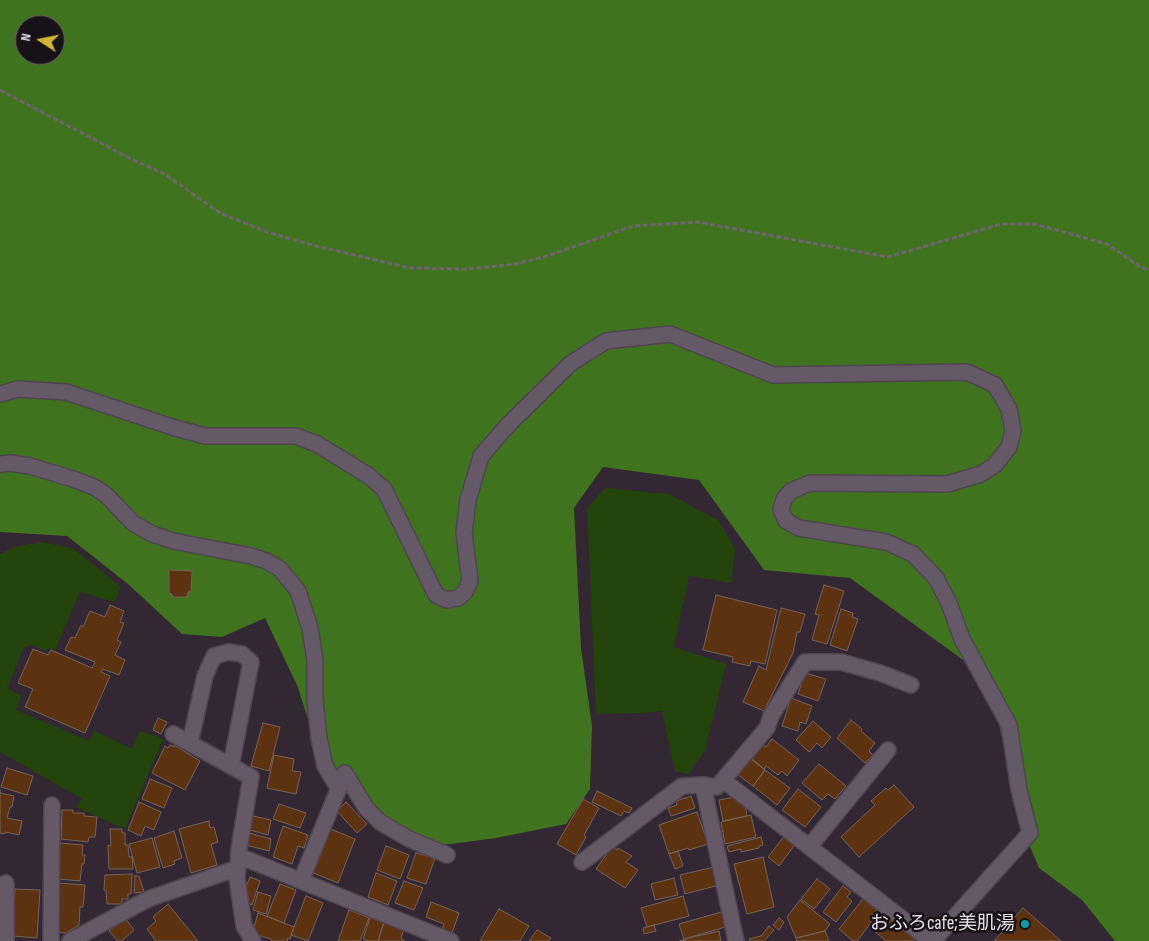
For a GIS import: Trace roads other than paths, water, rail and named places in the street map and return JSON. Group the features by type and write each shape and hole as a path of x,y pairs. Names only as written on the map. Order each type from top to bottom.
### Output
{"street":[{"path":"0,394 18,389 66,392 205,436 296,436 317,444 369,476 384,489 436,595 447,600 458,598 465,592 470,581 464,532 468,500 481,456 508,425 554,382 570,364 606,341 670,334 773,375 967,372 994,385 1009,408 1013,430 1009,447 994,465 981,474 947,484 810,483 791,491 784,499 781,510 786,521 799,528 886,542 913,554 936,578 949,603 962,639 1009,724 1019,790 1030,833 932,941 723,780"},
{"path":"0,464 10,463 30,466 94,487 106,495 133,523 152,534 173,541 251,556 266,561 280,569 298,591 310,628 315,661 315,701 319,738 325,766 339,789"},
{"path":"190,743 205,676 214,656 228,652 242,654 251,662 232,766"},
{"path":"582,862 682,786 703,785 717,787 768,728 771,716 805,662 841,662 880,673 911,685"},
{"path":"173,734 251,777 238,862 239,900 244,926 253,941"},
{"path":"809,847 888,750"},
{"path":"301,881 345,773 366,808 380,822 409,839 447,855"},
{"path":"703,785 736,941"},
{"path":"51,941 52,805"},
{"path":"70,941 148,899 238,862 301,881 415,934 451,941"},
{"path":"6,883 6,941"}],"place":[{"name":"おふろcafe;美肌湯","path":"1025,924"}]}
